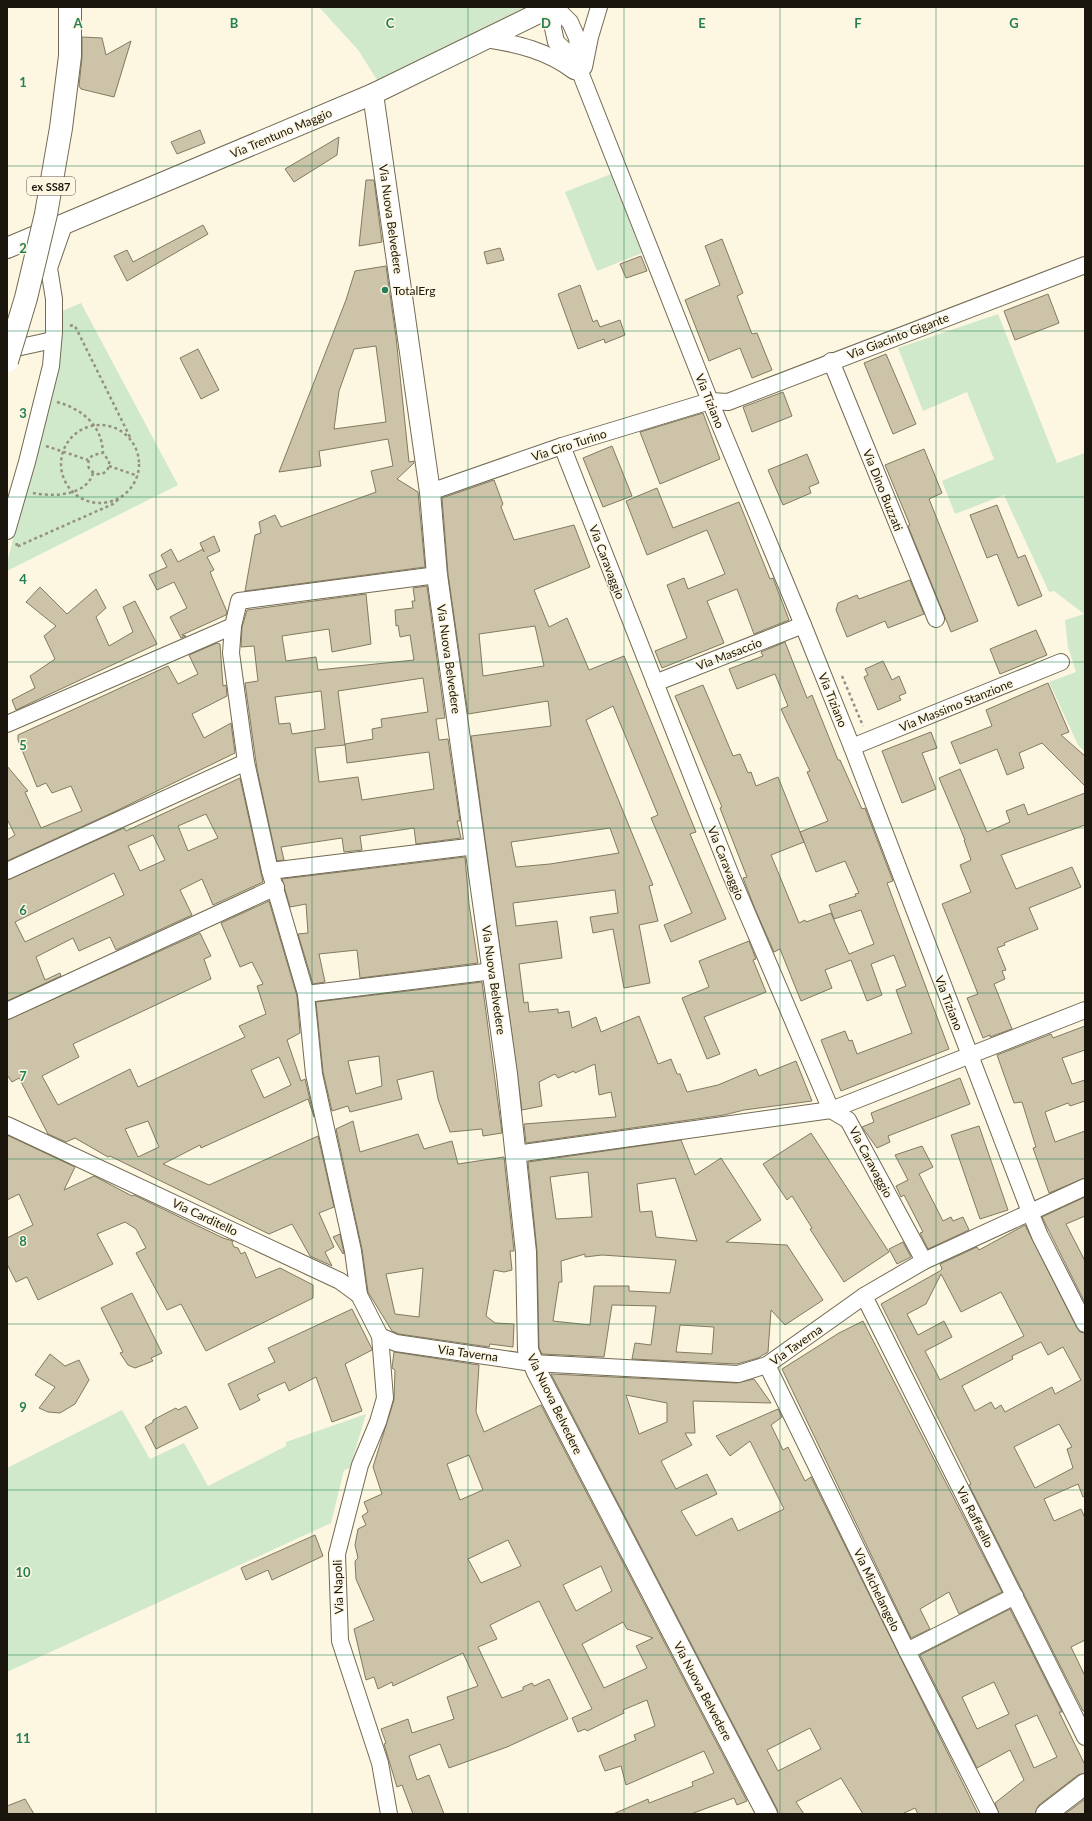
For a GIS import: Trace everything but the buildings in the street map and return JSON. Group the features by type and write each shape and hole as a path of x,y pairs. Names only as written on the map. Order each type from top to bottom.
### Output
{"highway":[{"name":"ex SS87","path":"7,362 26,298 48,206 61,128 70,56 70,7"}],"street":[{"name":"Via Trentuno Maggio","path":"10,247 373,94 553,7"},
{"name":"Via Tiziano","path":"553,7 553,28 556,42 568,54 582,76 710,401 804,624 1030,1212 1040,1236 1085,1324"},
{"path":"486,39 508,42 536,50 560,60 582,76 590,36 599,7"},
{"name":"Via Nuova Belvedere","path":"373,94 430,492 437,575 476,846 516,1154 526,1252 528,1350 532,1363 767,1814"},
{"path":"12,536 27,462 51,366 54,299 49,268 64,224"},
{"path":"10,247 49,268"},
{"name":"Via Giacinto Gigante","path":"710,401 728,402 831,361 1085,265"},
{"path":"7,350 53,340"},
{"name":"Via Dino Buzzati","path":"831,361 936,619"},
{"name":"Via Ciro Turino","path":"430,492 562,446 710,401"},
{"name":"Via Caravaggio","path":"562,446 730,873 831,1110 848,1120 924,1261"},
{"path":"359,1295 353,1251 314,1074 306,994 276,887 270,871 246,762 231,653 233,626 239,601 437,575"},
{"name":"Via Masaccio","path":"655,683 804,624"},
{"path":"7,724 233,626"},
{"name":"Via Massimo Stanzione","path":"852,746 1061,662"},
{"path":"7,871 246,762"},
{"path":"270,871 476,846"},
{"path":"7,1011 276,887"},
{"path":"306,994 493,971"},
{"path":"516,1154 831,1110 1085,1010"},
{"name":"Via Carditello","path":"7,1125 340,1282 359,1295 380,1336"},
{"name":"Via Taverna","path":"380,1336 396,1343 532,1363 738,1374 767,1366 864,1296 924,1261 1085,1187"},
{"name":"Via Raffaello","path":"864,1296 1085,1737"},
{"name":"Via Napoli","path":"380,1336 385,1398 378,1422 360,1465 337,1554 340,1641 380,1763 389,1814"},
{"name":"Via Michelangelo","path":"767,1366 907,1652 990,1814"},
{"path":"907,1652 1015,1596"},
{"path":"1046,1814 1085,1784"}],"path":[{"path":"12,536 16,547 112,504 131,490 138,476 140,464 138,451 76,328 73,325 68,327 69,332"},
{"path":"54,409 58,395"},
{"path":"56,401 87,416 94,425 102,445 103,453 110,461 109,466 104,473 101,475 93,473 89,468 88,460 92,455 103,453"},
{"path":"120,498 109,503 96,504 84,500 72,492 66,484 61,472 63,452 71,437 81,429 94,425 108,425 121,430 131,439"},
{"path":"46,438 44,446 88,460"},
{"path":"109,466 138,476"},
{"path":"29,499 31,492 54,496 72,492 89,482 93,473"}],"green space":[{"path":"319,7 525,7 377,80 359,51"},
{"path":"611,174 642,253 597,271 565,192"},
{"path":"81,303 178,485 7,571 7,564 56,362 60,312"},
{"path":"998,314 1057,463 1085,453 1085,752 1078,745 1049,682 1076,672 1068,647 1065,620 1084,614 1054,591 1049,592 1004,495 955,514 942,481 994,459 967,392 923,411 898,348"},
{"path":"122,1410 150,1459 184,1443 208,1486 286,1446 286,1442 366,1414 350,1468 344,1470 331,1523 7,1672 7,1468"}],"place":[{"name":"TotalErg","path":"385,290"}]}
